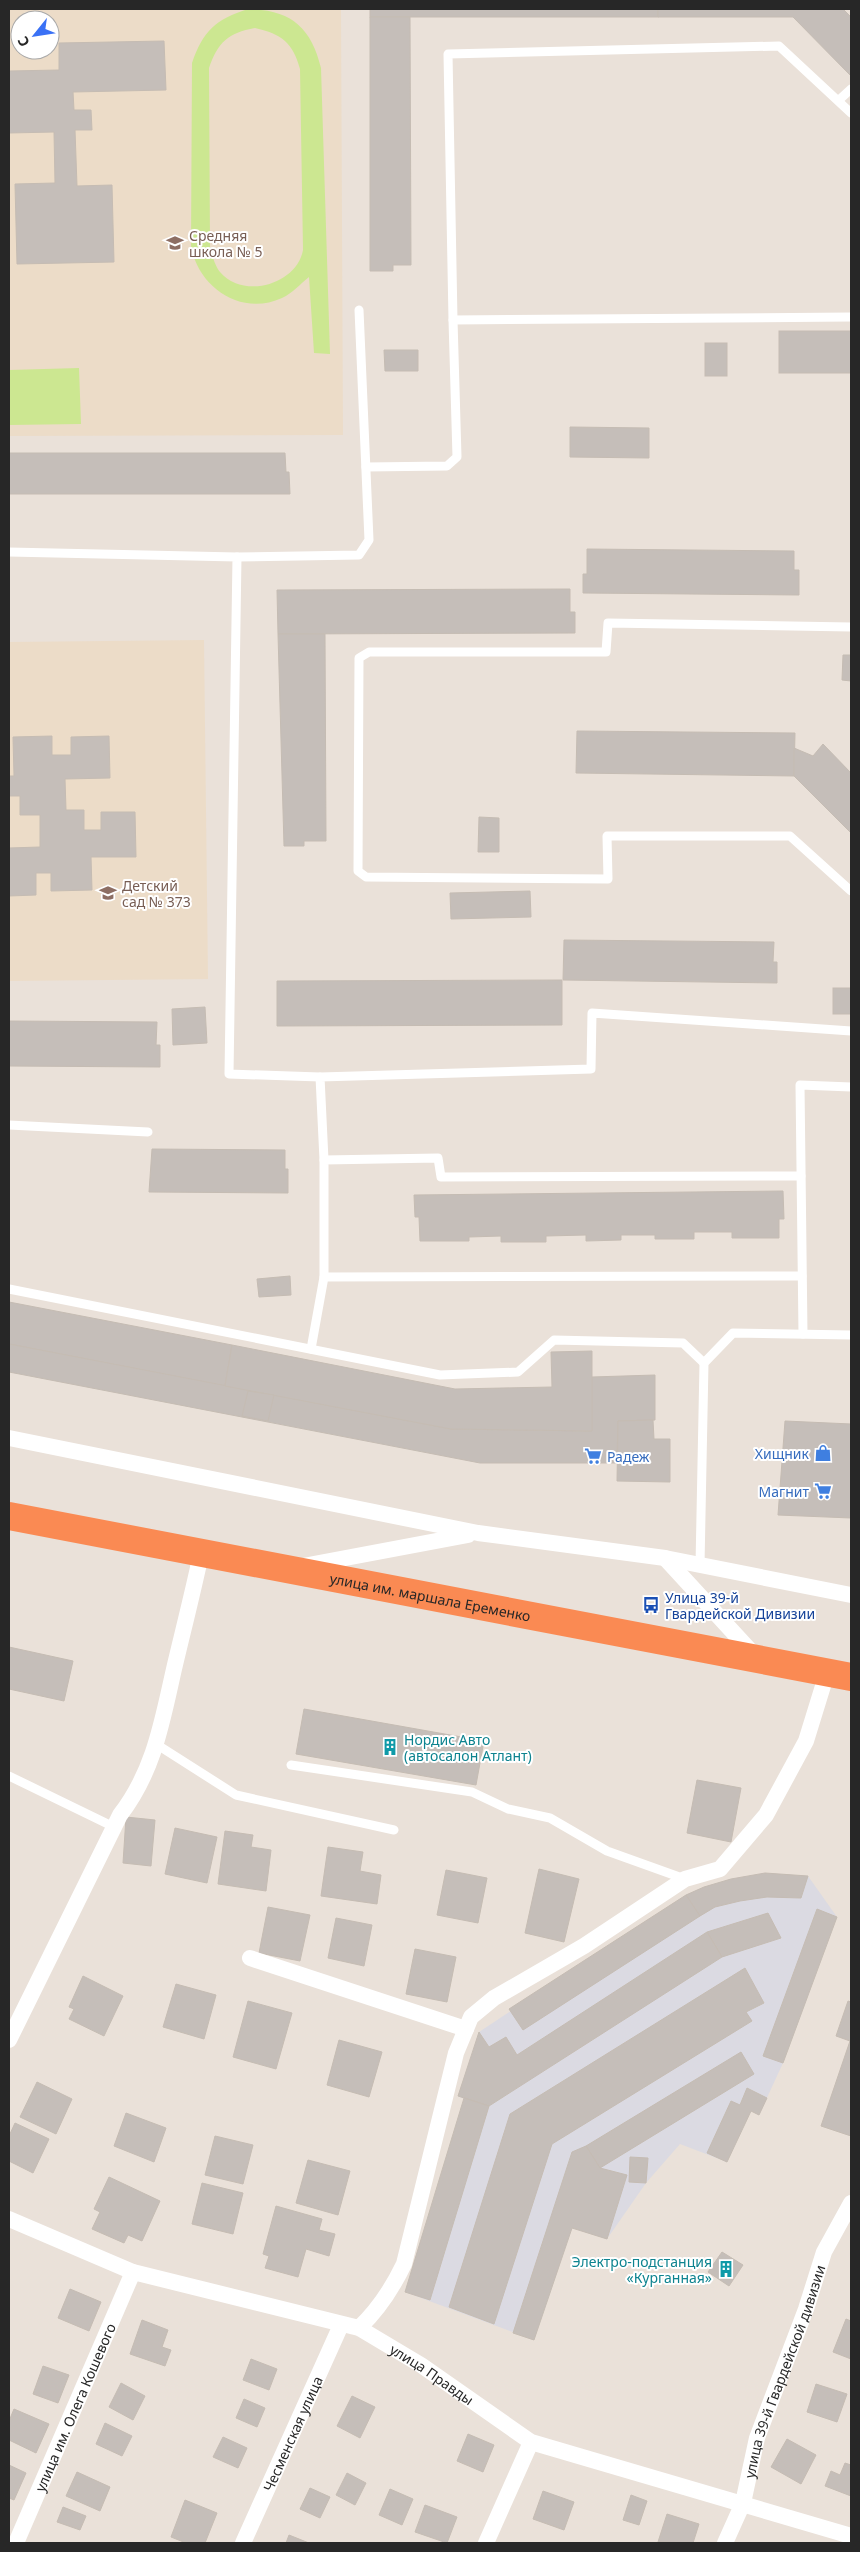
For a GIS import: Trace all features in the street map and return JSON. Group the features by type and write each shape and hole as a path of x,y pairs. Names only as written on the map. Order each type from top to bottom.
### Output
{"highway":[{"name":"улица им. маршала Еременко","path":"9,1516 839,1675"}],"street":[{"path":"9,1438 478,1533 665,1558 851,1595"},
{"path":"285,1569 478,1533"},
{"path":"9,2040 114,1827 136,1794 156,1744 200,1554"},
{"path":"665,1558 758,1659"},
{"path":"359,2328 375,2313 393,2287 404,2264 456,2053 471,2017 494,1998 584,1946 685,1879 720,1869 766,1815 839,1675"},
{"path":"250,1958 466,2029"},
{"name":"улица 39-й Гвардейской дивизии","path":"725,2543 743,2503 757,2438 806,2309 824,2252 851,2202"},
{"name":"улица Правды","path":"9,2220 134,2272 359,2328 421,2365 531,2442 851,2536"},
{"name":"улица им. Олега Кошевого","path":"16,2543 134,2272"},
{"name":"Чесменская улица","path":"244,2543 341,2325"},
{"path":"486,2543 531,2442"}],"lane":[{"path":"366,467 447,466 457,457 448,54 779,46 851,113"},
{"path":"839,100 851,88"},
{"path":"9,552 237,557 358,555 369,540 359,310"},
{"path":"453,320 851,317"},
{"path":"237,557 230,1074 320,1077 591,1068 592,1013 851,1031"},
{"path":"851,628 608,623 606,652 369,652 359,658 358,871 366,877 608,879 607,836 790,836 851,891"},
{"path":"311,1349 324,1277 324,1160 320,1077"},
{"path":"803,1334 800,1085 851,1087"},
{"path":"9,1124 148,1132"},
{"path":"324,1160 438,1158 441,1177 801,1176"},
{"path":"324,1277 802,1276"},
{"path":"9,1290 440,1375 518,1372 554,1340 683,1343 704,1363"},
{"path":"700,1565 704,1363 733,1333 851,1335"},
{"path":"156,1744 236,1795 394,1830"},
{"path":"291,1765 472,1792 508,1809 550,1818 606,1851 685,1879"},
{"path":"9,1776 114,1827"}],"shaded area":[{"name":"Средняя школа № 5","path":"9,9 341,9 343,435 9,436"},
{"name":"Детский сад № 373","path":"204,640 208,979 9,981 9,642"},
{"path":"765,1873 808,1876 837,1917 783,2063 759,2115 751,2111 727,2162 680,2144 646,2183 607,2239 572,2228 534,2340 405,2292 464,2099 458,2096 479,2032 686,1895 704,1887 731,1879"}],"green space":[{"path":"248,9 263,10 287,17 305,32 317,54 321,68 330,354 314,353 309,277 282,298 267,303 251,304 237,301 212,285 202,274 195,261 191,246 192,63 206,34 219,22","holes":["255,28 279,37 290,46 300,69 303,250 299,262 291,272 268,284 255,286 242,285 230,280 220,272 215,264 210,247 209,68 216,51 225,40 246,30"]},
{"path":"79,368 81,424 9,425 9,370"}],"building":[{"path":"370,9 658,9 658,17 370,17"},
{"path":"658,9 843,9 851,17 851,76 793,17 658,17"},
{"path":"370,17 410,17 411,265 393,265 393,271 370,271"},
{"path":"164,41 166,90 73,92 74,110 91,110 92,130 75,130 77,186 112,185 114,262 17,264 15,184 55,183 54,132 9,133 9,71 59,70 60,43"},
{"path":"779,331 851,331 851,373 779,373"},
{"path":"705,343 727,343 727,376 705,376"},
{"path":"384,350 418,350 418,371 385,371"},
{"path":"570,427 649,428 649,458 570,457"},
{"path":"9,453 285,453 286,472 289,472 290,494 9,494"},
{"path":"587,549 794,551 794,570 799,570 799,595 583,593 583,574 587,574"},
{"path":"570,589 570,612 575,612 575,633 278,634 277,590"},
{"path":"278,634 325,634 326,841 304,841 304,846 284,846"},
{"path":"843,655 851,655 851,681 842,680"},
{"path":"577,731 795,733 794,776 576,773"},
{"path":"52,736 52,755 71,755 71,737 109,736 110,778 65,779 66,810 84,810 84,830 101,830 101,812 135,812 136,857 91,857 92,890 51,891 51,873 36,873 36,895 9,896 9,848 40,847 40,815 20,815 20,796 9,796 9,776 14,776 13,737"},
{"path":"823,744 851,773 851,833 794,776 794,748 813,756"},
{"path":"479,817 499,818 499,852 478,852"},
{"path":"530,891 531,917 451,919 450,893"},
{"path":"564,940 774,942 773,962 777,962 777,983 563,980"},
{"path":"562,980 562,1025 277,1026 277,981"},
{"path":"833,988 851,988 851,1014 833,1014"},
{"path":"205,1007 207,1043 173,1045 172,1009"},
{"path":"9,1021 157,1022 156,1045 160,1045 160,1067 9,1066"},
{"path":"152,1149 285,1150 285,1169 288,1169 288,1193 149,1192"},
{"path":"783,1191 784,1219 779,1219 779,1238 732,1238 732,1232 694,1232 694,1239 655,1239 655,1235 621,1235 621,1240 586,1241 586,1235 546,1236 546,1242 501,1242 501,1236 469,1237 469,1241 420,1241 419,1217 415,1217 414,1195"},
{"path":"290,1276 291,1295 259,1297 257,1279"},
{"path":"9,1302 232,1345 225,1386 9,1344"},
{"path":"9,1344 451,1429 592,1431 592,1377 655,1375 655,1420 618,1421 617,1463 480,1463 9,1372"},
{"path":"232,1345 455,1389 552,1387 551,1352 592,1351 592,1431 451,1429 225,1386"},
{"path":"248,1391 274,1395 268,1421 242,1416"},
{"path":"653,1420 654,1439 670,1439 670,1482 617,1481 618,1421"},
{"path":"785,1421 851,1424 851,1518 778,1515"},
{"path":"9,1647 73,1661 64,1701 9,1689"},
{"name":"Нордис Авто (автосалон Атлант)","path":"304,1709 484,1741 476,1785 296,1754"},
{"path":"697,1780 741,1788 731,1842 687,1833"},
{"path":"126,1817 155,1820 151,1866 123,1863"},
{"path":"175,1828 217,1837 207,1883 165,1874"},
{"path":"225,1831 253,1835 251,1847 271,1850 266,1891 218,1884"},
{"path":"328,1847 363,1852 360,1871 381,1875 377,1904 321,1896"},
{"path":"539,1869 579,1879 564,1942 525,1933"},
{"path":"446,1870 487,1878 478,1923 437,1915"},
{"path":"765,1873 808,1876 801,1898 767,1897 740,1901 715,1907 700,1916 686,1895 704,1887 731,1879"},
{"path":"686,1895 700,1916 523,2030 509,2009"},
{"path":"268,1907 310,1915 300,1961 259,1953"},
{"path":"817,1909 837,1917 783,2063 763,2056"},
{"path":"768,1913 781,1938 722,1957 707,1932"},
{"path":"336,1918 372,1925 364,1966 328,1958"},
{"path":"707,1932 722,1957 489,2106 458,2096 479,2032 489,2047 506,2037 517,2055"},
{"path":"415,1949 456,1957 447,2002 406,1994"},
{"path":"745,1968 764,2003 746,2012 752,2021 552,2144 494,2324 449,2307 510,2114"},
{"path":"83,1976 123,1996 104,2036 69,2019 74,2009 69,2007"},
{"path":"176,1984 216,1995 204,2039 163,2027"},
{"path":"248,2001 292,2013 276,2069 233,2057"},
{"path":"848,2001 851,2002 851,2136 821,2126 850,2041 836,2036"},
{"path":"339,2040 382,2052 369,2097 327,2085"},
{"path":"741,2052 754,2074 600,2168 586,2146"},
{"path":"37,2082 72,2099 56,2134 20,2117"},
{"path":"747,2088 767,2098 759,2115 751,2111 727,2162 707,2153 731,2101 740,2105"},
{"path":"464,2098 489,2106 430,2300 405,2292"},
{"path":"126,2113 166,2128 154,2162 114,2146"},
{"path":"15,2123 49,2139 33,2173 9,2161 9,2136"},
{"path":"215,2136 253,2145 243,2184 205,2175"},
{"path":"586,2146 600,2168 627,2175 607,2239 572,2228 534,2340 513,2333 572,2152"},
{"path":"630,2157 648,2158 646,2183 629,2182"},
{"path":"308,2160 350,2171 338,2215 296,2203"},
{"path":"109,2177 160,2201 142,2241 128,2235 124,2243 92,2229 100,2212 94,2209"},
{"path":"202,2183 243,2193 233,2234 192,2224"},
{"path":"276,2206 322,2219 319,2230 335,2234 329,2256 306,2249 298,2277 265,2268 269,2256 263,2254"},
{"name":"Электро-подстанция «Курганная»","path":"722,2252 743,2265 729,2286 708,2272"},
{"path":"70,2289 101,2302 89,2331 58,2318"},
{"path":"846,2319 851,2321 851,2359 833,2352"},
{"path":"142,2320 168,2330 162,2347 171,2350 165,2366 130,2354"},
{"path":"251,2359 277,2369 269,2390 243,2380"},
{"path":"43,2366 69,2375 58,2403 33,2394"},
{"path":"121,2383 145,2396 133,2420 109,2407"},
{"path":"816,2384 847,2394 837,2422 807,2412"},
{"path":"352,2396 375,2407 360,2438 337,2426"},
{"path":"244,2399 265,2408 257,2427 236,2418"},
{"path":"14,2409 49,2424 36,2453 9,2440 9,2421"},
{"path":"105,2423 132,2436 122,2456 96,2444"},
{"path":"468,2434 494,2445 483,2472 457,2461"},
{"path":"223,2437 247,2448 238,2468 213,2457"},
{"path":"787,2439 816,2455 801,2484 771,2467"},
{"path":"845,2463 851,2465 851,2496 825,2486 831,2471 840,2475"},
{"path":"9,2465 26,2473 14,2500 9,2498"},
{"path":"77,2472 110,2487 100,2511 66,2496"},
{"path":"347,2473 366,2483 355,2505 336,2495"},
{"path":"310,2488 330,2497 320,2518 300,2509"},
{"path":"390,2489 413,2499 402,2525 379,2515"},
{"path":"543,2491 574,2502 564,2530 533,2519"},
{"path":"631,2495 647,2501 639,2525 623,2520"},
{"path":"185,2500 217,2513 205,2543 186,2543 171,2537"},
{"path":"425,2505 457,2517 447,2543 415,2532"},
{"path":"63,2507 86,2516 80,2530 57,2522"},
{"path":"667,2514 699,2524 693,2543 658,2542"},
{"path":"289,2535 309,2543 286,2543"}],"place":[{"name":"Средняя школа № 5","path":"175,243"},
{"name":"Детский сад № 373","path":"108,893"},
{"name":"Хищник","path":"823,1453"},
{"name":"Радеж","path":"593,1456"},
{"name":"Магнит","path":"823,1491"},
{"name":"Улица 39-й Гвардейской Дивизии","path":"651,1605"},
{"name":"Нордис Авто (автосалон Атлант)","path":"390,1747"},
{"name":"Электро-подстанция «Курганная»","path":"726,2269"}]}
